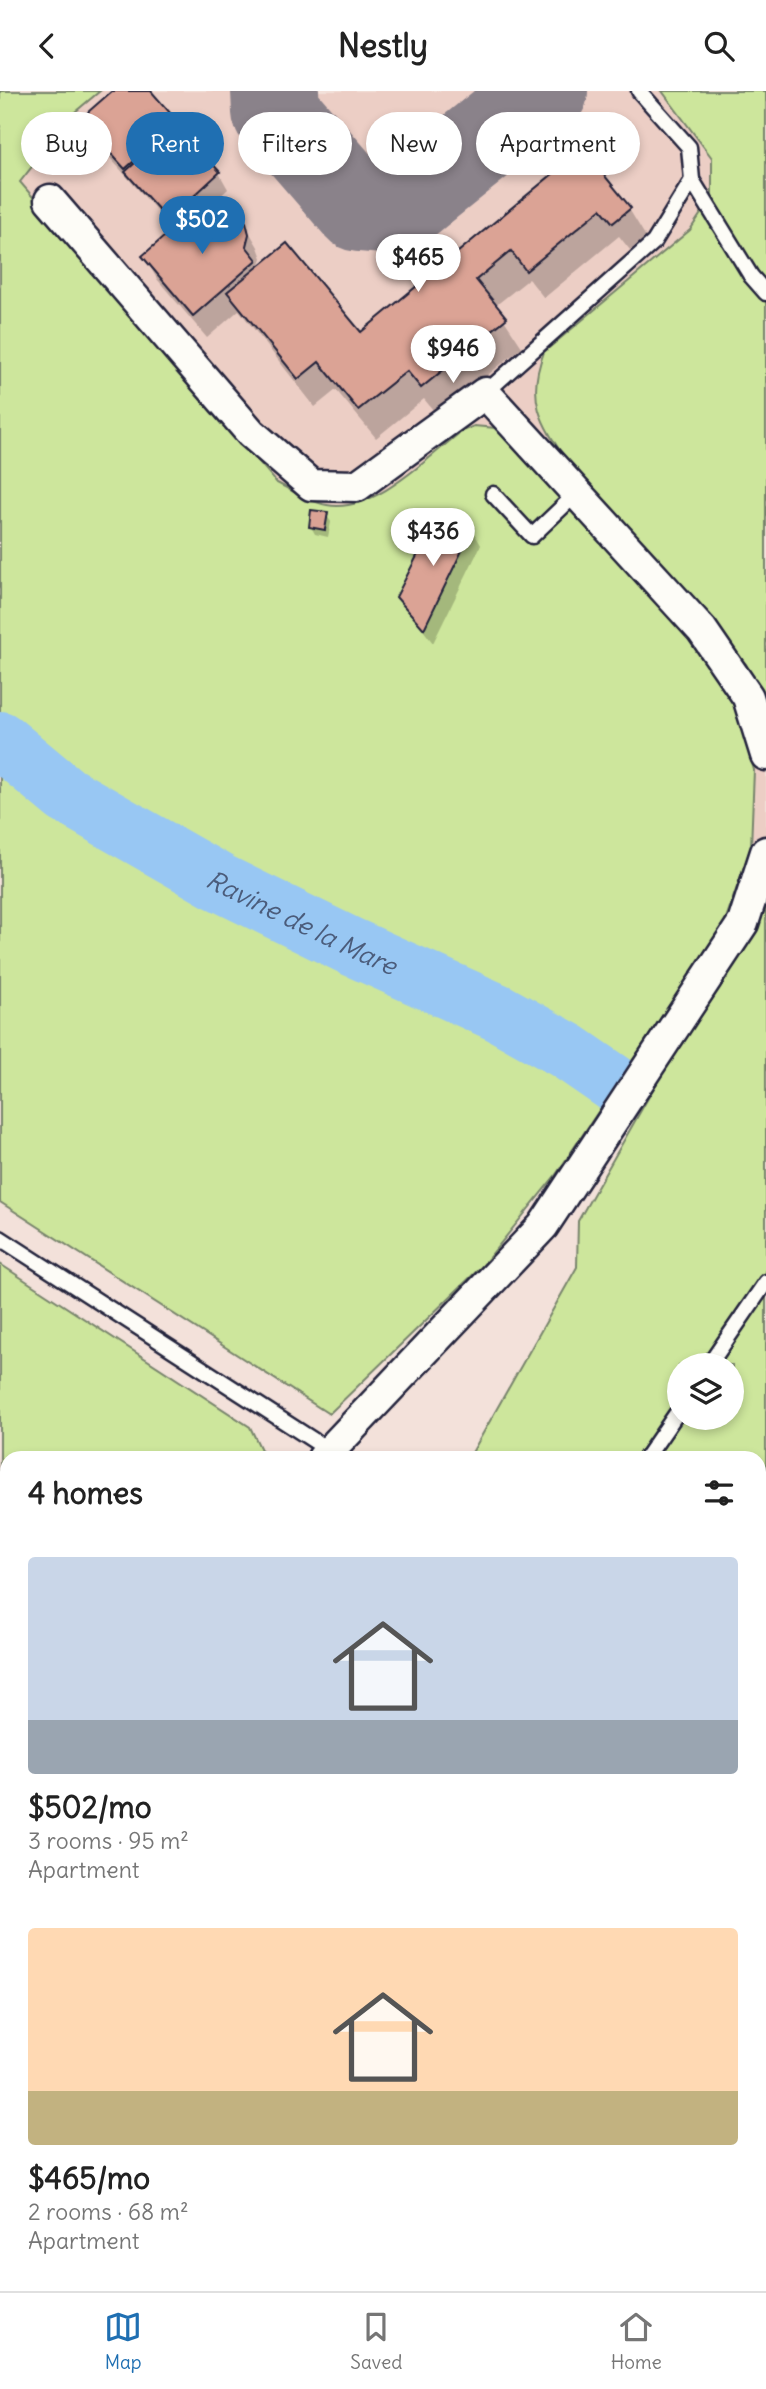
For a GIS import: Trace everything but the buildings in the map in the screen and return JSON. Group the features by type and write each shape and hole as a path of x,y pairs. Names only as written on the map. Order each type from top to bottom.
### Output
{"street":[{"path":"50,200 251,433 311,485 357,487 485,393 702,630 748,697 766,755"},
{"path":"330,1451 543,1226 743,923 766,852"}],"lane":[{"path":"639,91 689,147 692,180 751,276 766,293"},
{"path":"485,393 654,242 692,180"},
{"path":"493,494 532,536 577,493"},
{"path":"0,1238 322,1451"},
{"path":"717,1353 766,1282"},
{"path":"651,1451 667,1427"}],"shaded area":[{"path":"0,91 766,91 766,1451 603,1451 660,1077 91,763"}],"green space":[{"path":"0,91 100,91 75,112 21,112 21,175 26,175 20,182 277,483 321,504 345,506 381,493 416,469 462,431 474,426 496,428 692,640 734,701 754,770 751,847 724,924 555,1176 483,1265 329,1414 0,1202"},
{"path":"662,91 766,91 766,704 746,664 569,464 544,424 536,398 536,385 544,352 690,230 712,197 712,158"},
{"path":"766,898 766,1451 473,1451 577,1267 578,1221 660,1077 756,922"},
{"path":"0,1264 250,1427 262,1451 0,1451"}],"waterway":[{"name":"Ravine de la Mare","path":"0,740 66,795 217,881 352,947 499,1013 567,1051 615,1084"}],"taxiway":[{"path":"275,91 276,112 359,208 395,211 544,91"}]}
